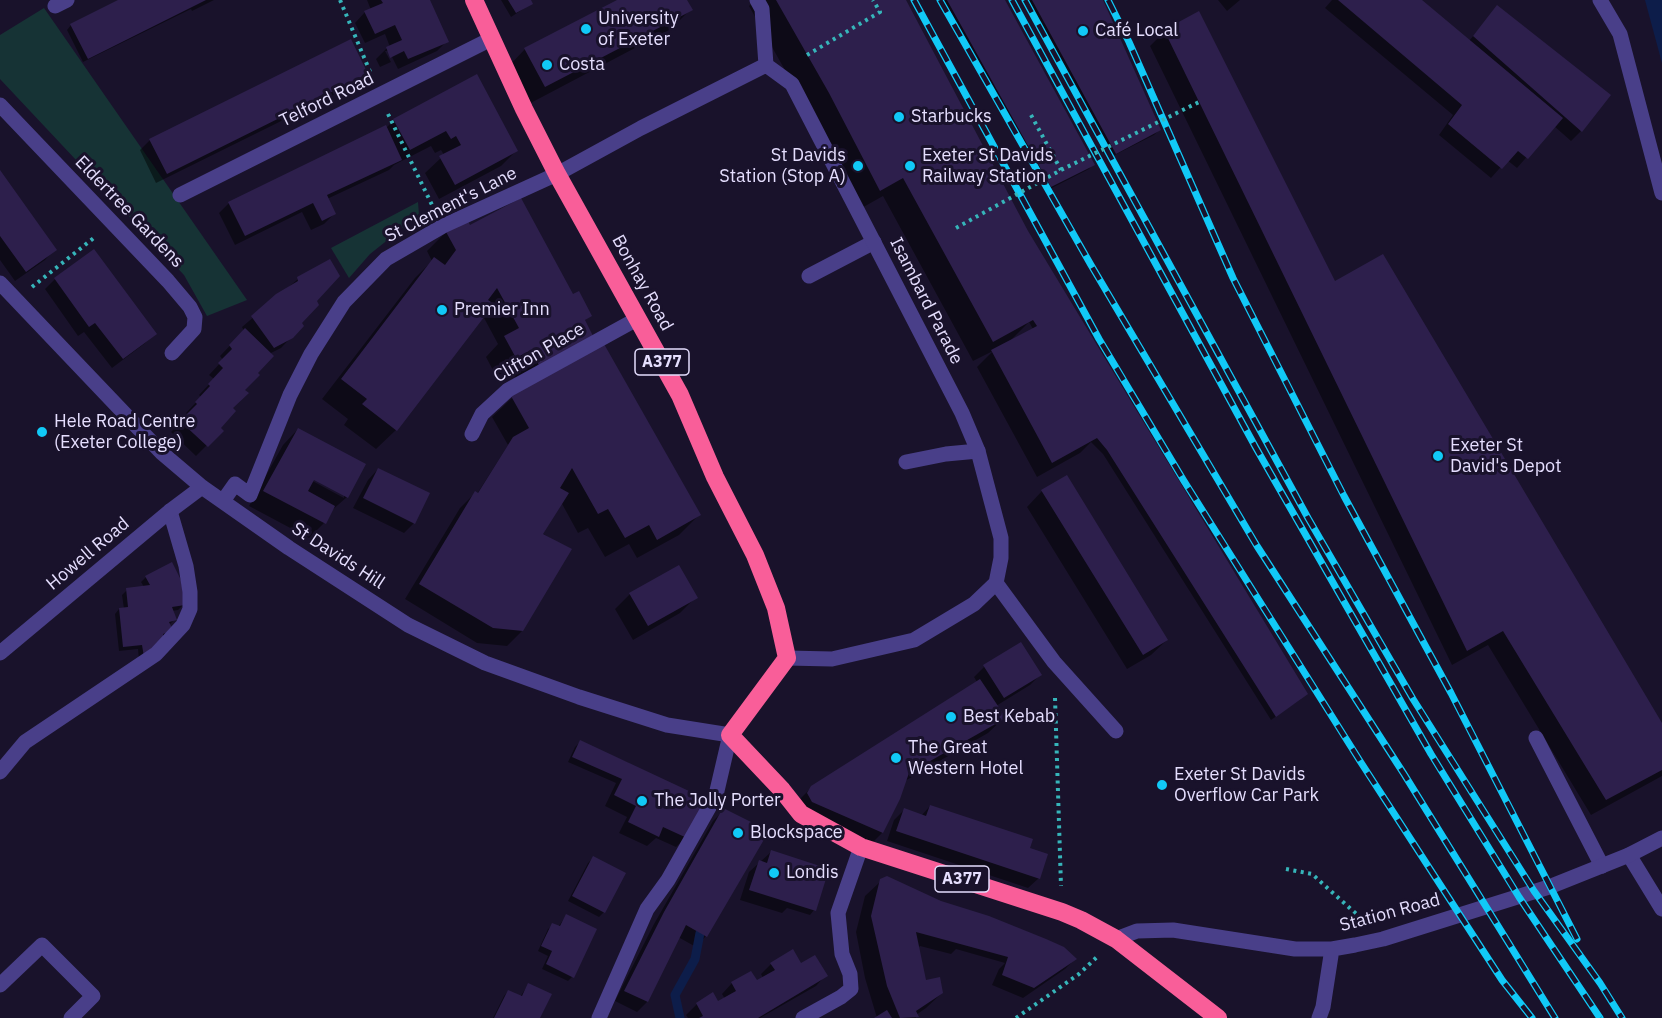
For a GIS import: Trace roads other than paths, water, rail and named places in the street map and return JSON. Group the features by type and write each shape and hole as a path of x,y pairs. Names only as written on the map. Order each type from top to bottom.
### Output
{"highway":[{"name":"Bonhay Road","path":"474,0 557,174 681,395 715,477 755,555 776,608 787,658"},
{"path":"730,735 787,658"},
{"name":"A377","path":"730,735 782,790 801,814 861,847 1081,920 1116,939 1218,1018"}],"street":[{"path":"557,174 641,128 766,65 762,9 757,0"},
{"path":"1600,0 1620,34 1662,193"},
{"name":"Telford Road","path":"180,195 491,39"},
{"name":"Isambard Parade","path":"766,65 792,84 962,413 978,451 1001,538 1001,558 996,583"},
{"name":"Eldertree Gardens","path":"0,105 190,307 195,317 194,329 172,353"},
{"name":"St Clement's Lane","path":"223,501 235,484 250,495 290,395 311,354 344,302 386,259 443,226 557,174"},
{"path":"809,276 874,242"},
{"name":"St Davids Hill","path":"0,284 162,453 202,487 289,548 408,625 485,663 579,697 668,725 730,735"},
{"name":"Clifton Place","path":"472,434 482,414 508,390 637,319"},
{"path":"906,462 946,454 978,451"},
{"name":"Howell Road","path":"0,653 170,510 202,487"},
{"path":"0,772 24,742 156,654 183,625 190,609 190,592 186,566 170,510"},
{"path":"787,658 832,659 914,640 974,604 996,583 1054,662 1116,731"},
{"path":"599,1018 648,909 668,880 716,795 730,735"},
{"path":"1536,738 1602,866"},
{"name":"Station Road","path":"1116,939 1137,932 1173,930 1295,949 1332,949 1383,939 1549,887 1629,855 1662,838"},
{"path":"803,1018 851,989 850,974 842,954 838,913 861,847"},
{"path":"1629,855 1662,909"},
{"path":"0,985 42,945 93,996 71,1018"},
{"path":"1319,1018 1323,1007 1332,949"}],"water":[{"path":"1645,0 1662,0 1662,63"}],"waterway":[{"path":"680,1018 675,995 695,959 700,933"}],"railway":[{"path":"914,0 1099,339 1184,481 1360,761 1502,980 1532,1018"},
{"path":"940,0 1091,265 1257,546 1404,774 1555,1018"},
{"path":"1012,0 1256,448 1431,754 1519,897 1600,1018"},
{"path":"1025,0 1308,518 1413,699 1534,891 1600,983 1622,1018"},
{"path":"1108,0 1129,42 1233,278 1344,496 1451,693 1577,939"}],"place":[{"name":"University of Exeter","path":"586,29"},
{"name":"Café Local","path":"1083,31"},
{"name":"Costa","path":"547,65"},
{"name":"Starbucks","path":"899,117"},
{"name":"St Davids Station (Stop A)","path":"858,166"},
{"name":"Exeter St Davids Railway Station","path":"910,166"},
{"name":"Premier Inn","path":"442,310"},
{"name":"Hele Road Centre (Exeter College)","path":"42,432"},
{"name":"Exeter St David's Depot","path":"1438,456"},
{"name":"Best Kebab","path":"951,717"},
{"name":"The Great Western Hotel","path":"896,758"},
{"name":"Exeter St Davids Overflow Car Park","path":"1162,785"},
{"name":"The Jolly Porter","path":"642,801"},
{"name":"Blockspace","path":"738,833"},
{"name":"Londis","path":"774,873"}]}
